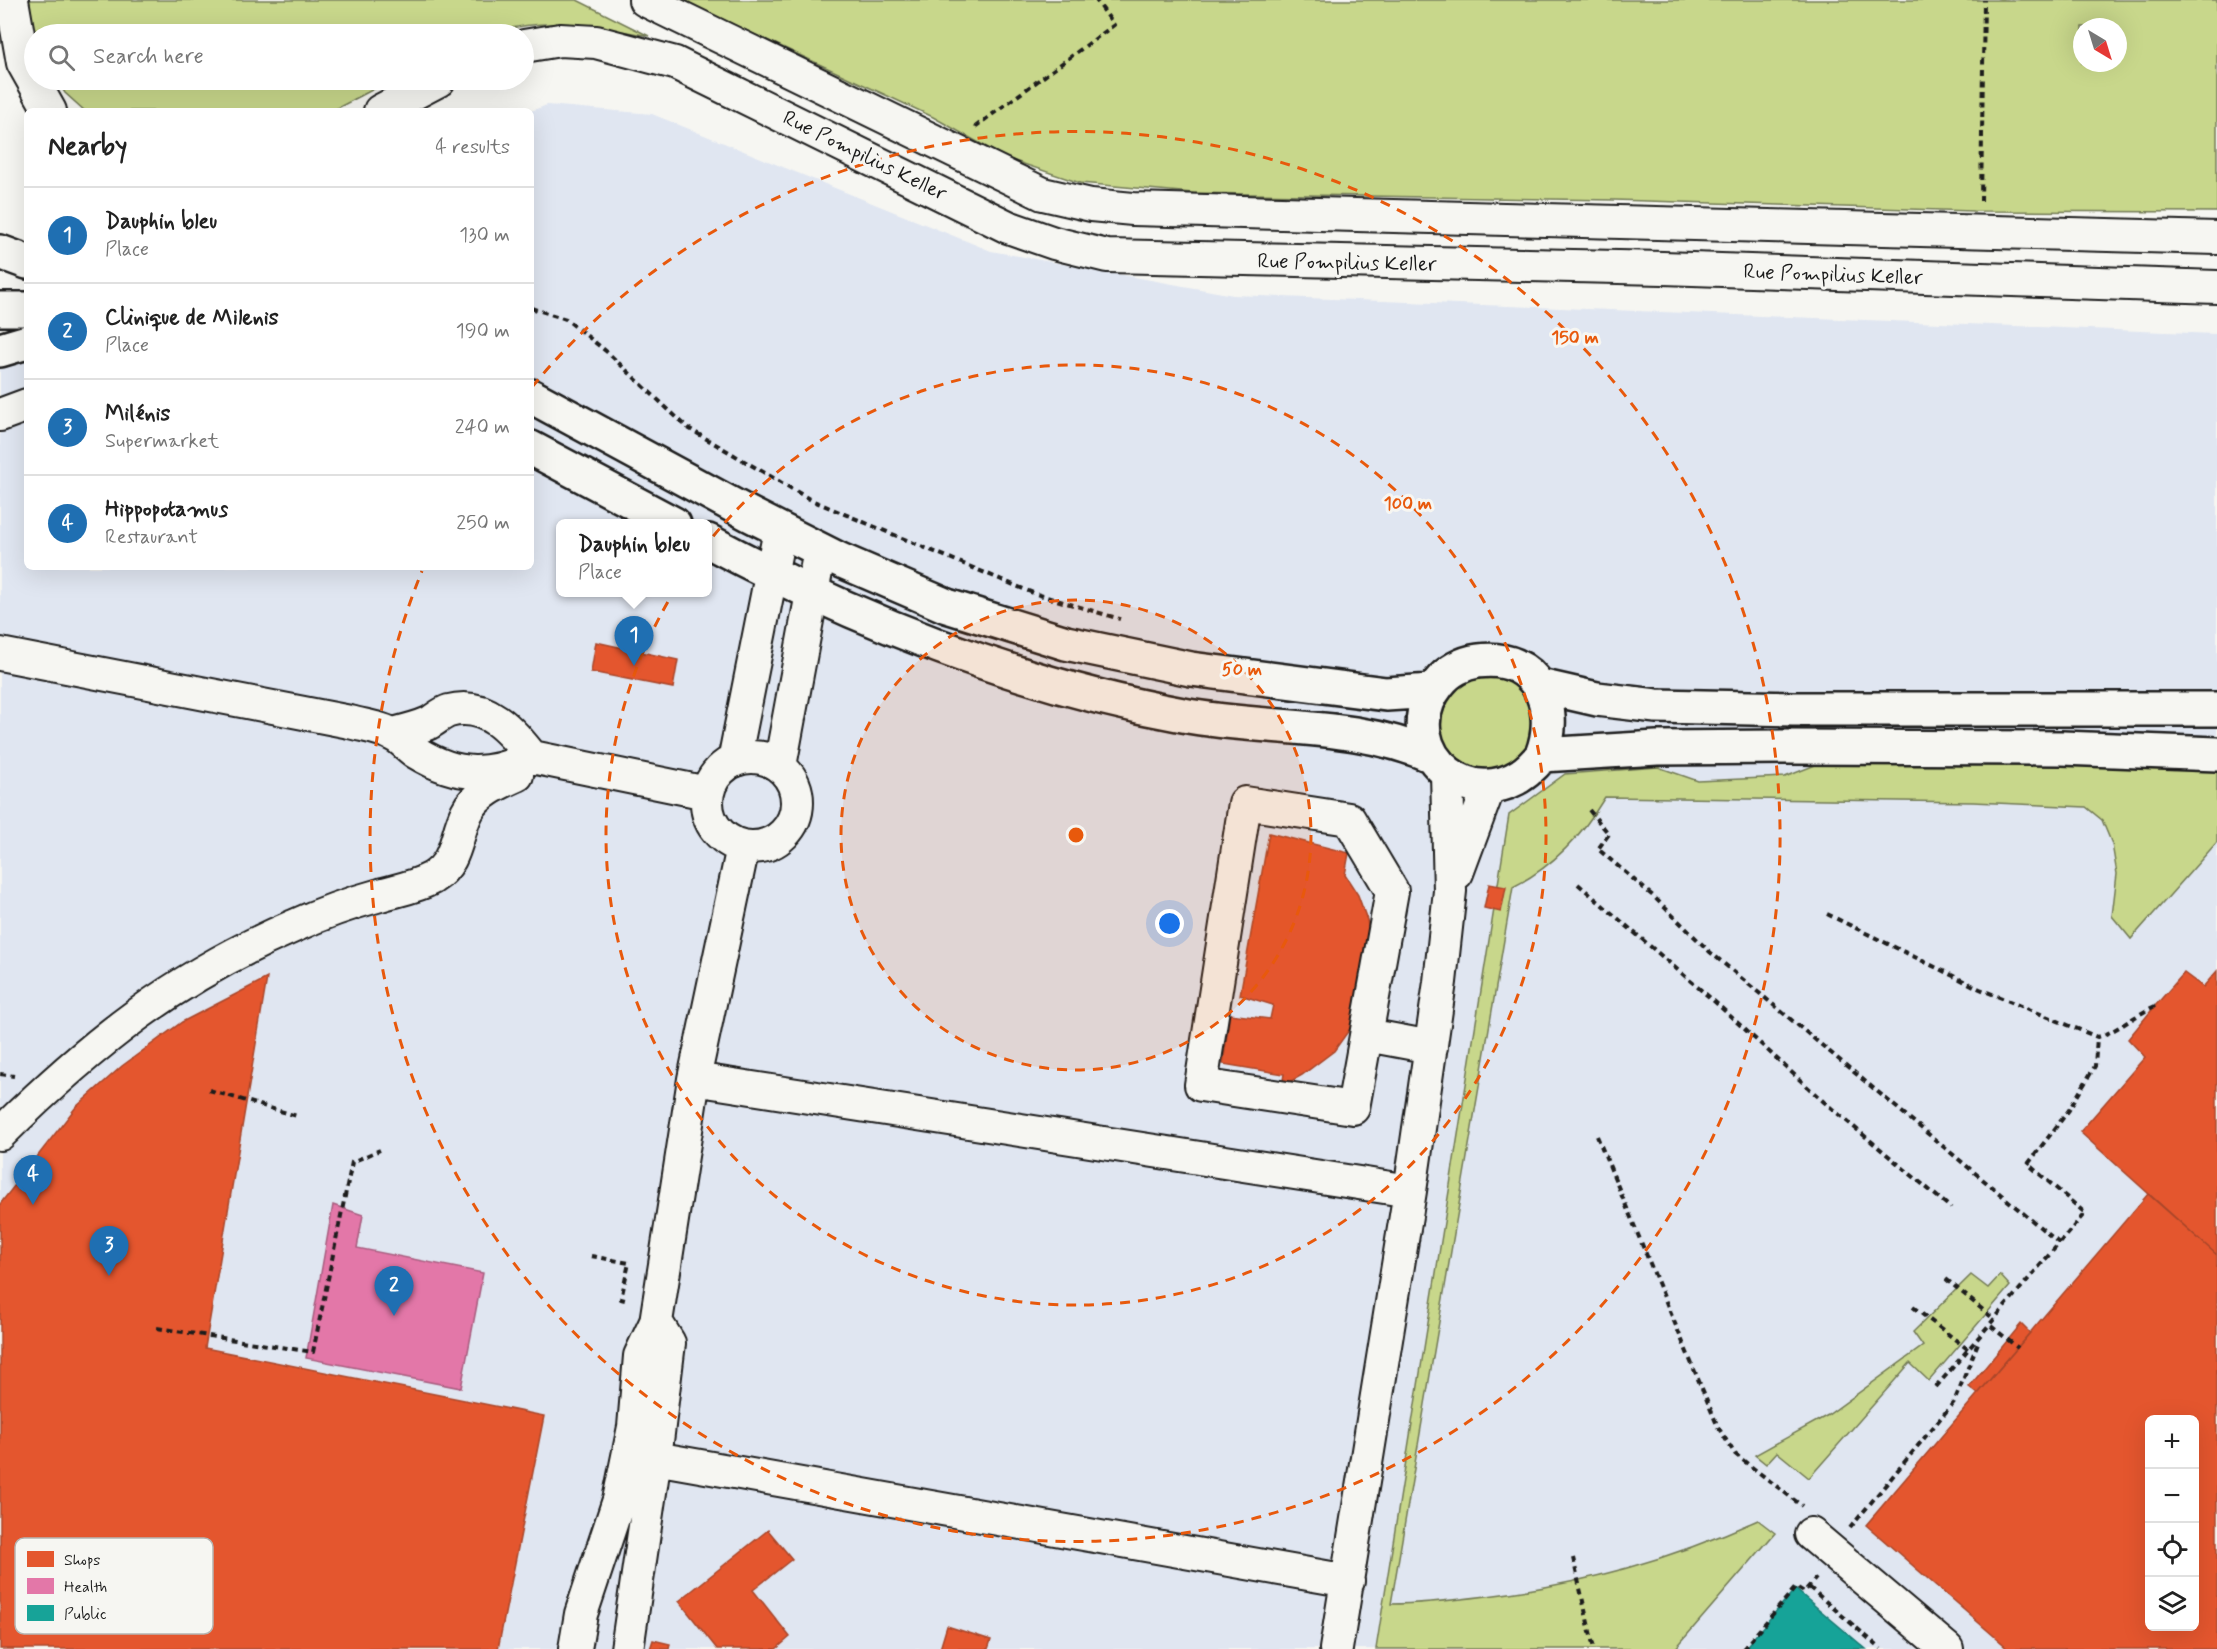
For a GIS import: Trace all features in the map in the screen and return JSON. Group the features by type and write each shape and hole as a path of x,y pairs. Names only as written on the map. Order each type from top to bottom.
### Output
{"main road":[{"path":"0,252 24,261"},
{"path":"0,309 24,309"},
{"path":"0,350 24,343"},
{"path":"534,398 780,530 947,606 1066,643 1191,669 1386,694 1432,691"},
{"path":"534,450 665,519"},
{"path":"712,544 812,594 930,642 1058,685 1184,716 1382,738 1440,764 1473,785 1489,787 1520,778 1542,755 1549,738 1551,720 1548,702 1539,686 1527,674 1511,664 1494,660 1476,661 1458,667 1443,677 1432,691 1423,723 1426,740 1440,764"},
{"path":"1539,686 1597,699 1656,706 1793,710 2217,709"},
{"path":"1542,755 1657,748 2062,748 2217,754"}],"street":[{"path":"12,0 24,65"},
{"path":"645,0 1043,194 1091,205 1133,209 2217,238"},
{"name":"Rue Pompilius Keller","path":"534,44 560,40 596,42 675,63 1008,227 1107,256 1675,268 2217,287"},
{"path":"38,90 48,108"},
{"path":"386,108 420,90"},
{"path":"0,415 24,406"},
{"path":"734,761 780,530"},
{"path":"780,766 820,550"},
{"path":"0,654 350,722 393,734 416,752 446,767 465,771 485,773 542,759 707,794"},
{"path":"393,734 428,723 448,711 471,710 488,713 542,759"},
{"path":"750,757 766,759 780,766 792,779 798,796 796,813 789,829 777,841 760,847 743,847 726,840 714,828 707,811 707,794 722,768 734,761 750,757"},
{"path":"0,1134 53,1082 103,1039 154,1000 198,973 239,950 318,915 432,878 452,858 459,845 467,812 474,801 486,791 542,759"},
{"path":"1336,1649 1410,1191 1450,891 1440,764"},
{"path":"1450,891 1489,787"},
{"path":"1245,803 1349,819 1392,891 1366,1035 1353,1108 1201,1085 1245,803"},
{"path":"575,1649 581,1614 619,1500 634,1427 640,1356 658,1315 693,1079 743,847"},
{"path":"1366,1035 1431,1047"},
{"path":"693,1079 1410,1191"},
{"path":"627,1649 669,1343 658,1315"},
{"path":"655,1458 1348,1581"},
{"path":"1807,1521 1835,1554 1947,1649"}],"path":[{"path":"947,147 1114,25 1096,0"},
{"path":"1980,232 1984,0"},
{"path":"534,309 566,319 607,352 688,428 811,500 1033,593 1122,619"},
{"path":"1589,810 1609,834 1598,849 1653,896 1710,952 2059,1243"},
{"path":"1578,884 1715,1002 1824,1102 1951,1208"},
{"path":"1827,914 1980,989 2097,1037 2109,1034 2122,1023 2155,1006"},
{"path":"1936,1387 1991,1326 2085,1213 2028,1164 2069,1110 2095,1066 2097,1037"},
{"path":"208,1090 297,1116"},
{"path":"1597,1136 1718,1427 1735,1454 1807,1521"},
{"path":"157,1328 313,1352 352,1162 380,1150"},
{"path":"591,1256 629,1263 621,1299 658,1315"},
{"path":"1946,1279 1995,1320"},
{"path":"1913,1307 1970,1350"},
{"path":"1991,1326 2018,1348"},
{"path":"1743,1649 1796,1587 1804,1592 1809,1587 1845,1541 1852,1524 1954,1402 1979,1340"},
{"path":"1573,1558 1594,1649"},
{"path":"1809,1587 1881,1649"}],"shaded area":[{"path":"547,105 652,114 991,251 1233,295 2217,334 2217,1649 0,1649 0,353 24,341 24,570 534,570 534,110"}],"green space":[{"path":"24,0 577,0 649,36 570,24 30,24"},
{"path":"681,0 2217,0 2217,212 1973,211 1614,200 1193,193 1080,183 1006,158 933,117"},
{"path":"63,90 372,90 338,108 82,108"},
{"path":"1488,671 1519,682 1536,709 1526,755 1498,772 1464,768 1440,744 1437,710 1456,681"},
{"path":"1823,762 2116,765 2217,770 2217,842 2131,939 2112,916 2117,874 2112,844 2102,820 2086,807 1973,802 1605,797 1587,824 1566,848 1528,879 1513,887 1391,1604 1427,1603 1557,1585 1658,1558 1758,1520 1775,1533 1675,1649 1376,1649 1509,815 1565,774 1658,767 1698,781 1785,777"},
{"path":"1971,1275 1988,1288 2000,1275 2010,1286 1929,1381 1910,1363 1809,1478 1777,1452 1766,1464 1755,1455 1828,1415 1923,1346 1913,1332"}],"building: Shops":[{"path":"596,642 678,660 673,688 591,672"},
{"path":"1269,833 1349,853 1345,875 1358,895 1367,920 1370,940 1357,1019 1334,1051 1302,1075 1282,1086 1284,1074 1223,1064 1230,1014 1270,1019 1273,1005 1240,995"},
{"path":"1489,884 1506,887 1501,912 1484,908"},
{"path":"2217,971 2217,1255 2080,1132 2145,1057 2128,1039 2155,1006 2184,973 2203,987"},
{"path":"267,978 205,1348 544,1416 498,1649 0,1649 0,1204 76,1107 122,1066 182,1022"},
{"path":"2148,1194 2217,1255 2217,1649 2009,1649 1866,1525"},
{"path":"2021,1324 2030,1333 1978,1394 1969,1387"},
{"path":"768,1530 792,1559 753,1590 790,1637 776,1649 717,1649 679,1601"},
{"path":"947,1626 991,1640 988,1649 940,1649"},
{"path":"653,1640 670,1644 669,1649 650,1649"}],"building: Health":[{"path":"333,1205 363,1215 357,1248 483,1273 461,1388 306,1358"}],"building: Public":[{"path":"1795,1589 1866,1649 1744,1649"}],"place":[{"name":"Dauphin bleu","path":"634,666"},
{"name":"Hippopotamus","path":"33,1205"},
{"name":"Milénis","path":"109,1276"},
{"name":"Clinique de Milenis","path":"394,1316"}]}
